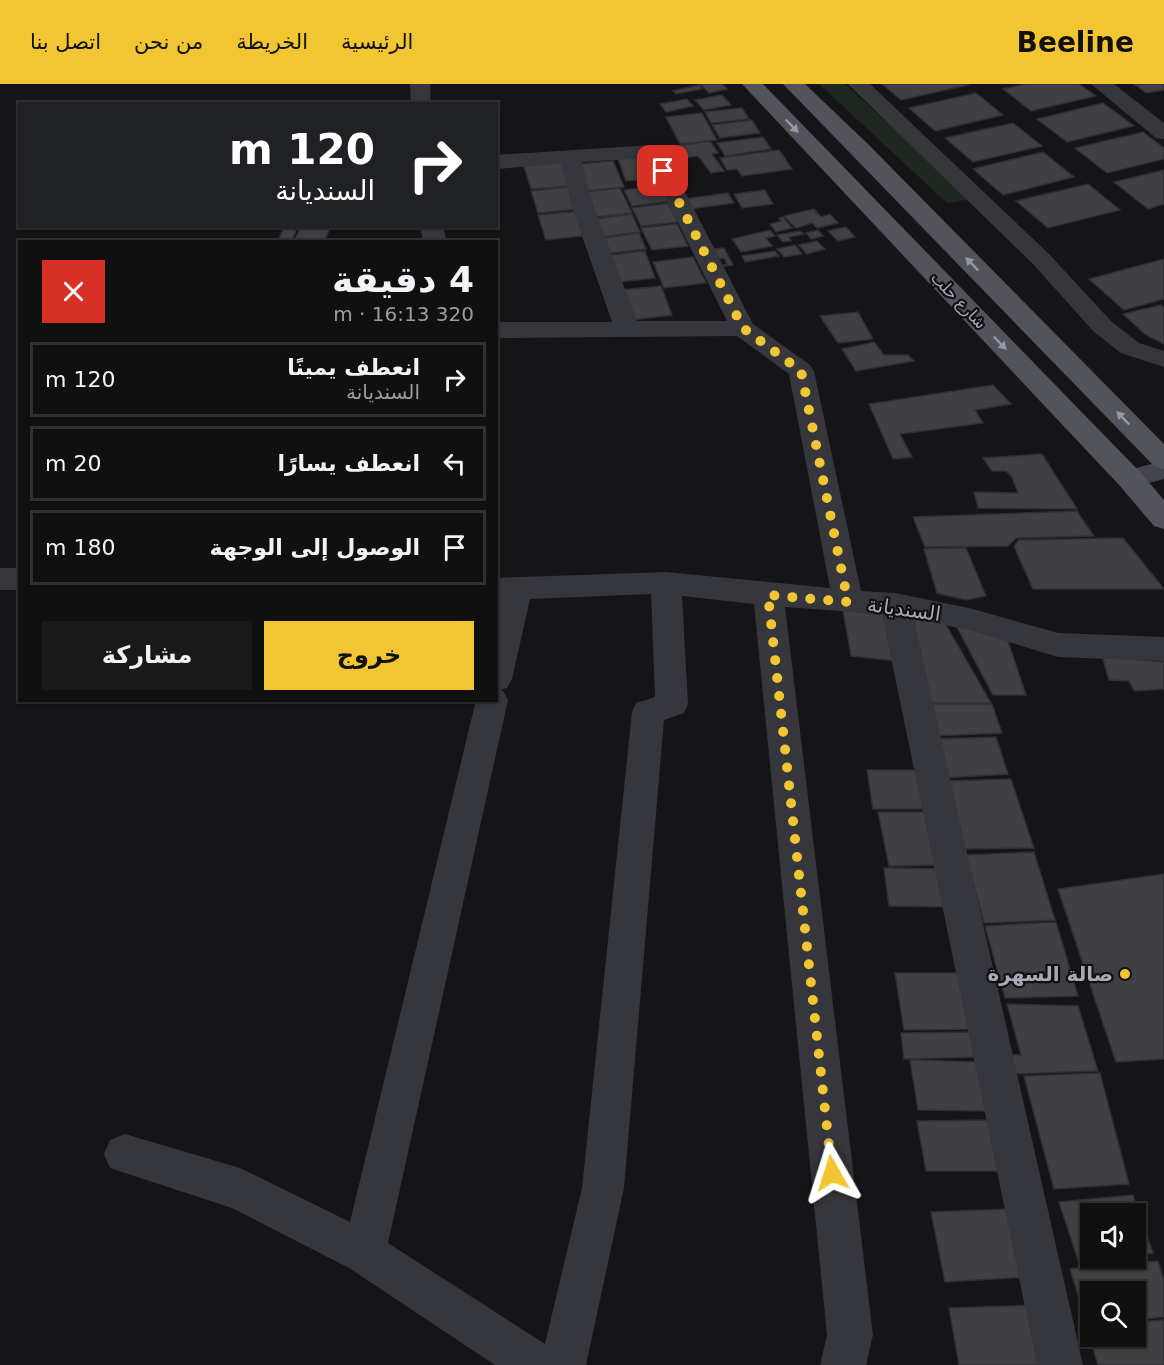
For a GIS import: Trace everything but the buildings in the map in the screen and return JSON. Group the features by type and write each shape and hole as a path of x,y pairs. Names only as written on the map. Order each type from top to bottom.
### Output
{"main road":[{"name":"شارع حلب","path":"752,84 1130,479 1164,519"},
{"name":"شارع حلب","path":"793,84 860,148 1164,460"}],"street":[{"path":"420,84 421,102"},
{"path":"858,84 1041,259 1103,327 1130,348 1164,359"},
{"path":"1101,84 1164,133"},
{"path":"498,162 653,151 743,328 801,371 848,602"},
{"path":"570,157 583,207 627,329"},
{"path":"498,330 743,328"},
{"path":"1130,479 1164,470"},
{"path":"0,579 18,579"},
{"path":"563,1365 603,1188 648,712 672,704 666,583"},
{"name":"السنديانة","path":"507,590 666,583 768,595 895,604 969,619 1058,645 1164,649"},
{"path":"498,663 507,590"},
{"path":"768,595 850,1335 843,1365"},
{"path":"895,604 1060,1365"},
{"path":"364,1253 492,702"},
{"path":"125,1154 240,1188 364,1253 536,1365"}],"shaded area":[{"path":"819,84 845,84 971,199 947,203"}],"place":[{"name":"صالة السهرة","path":"1125,974"}],"route":[{"path":"663,171 743,328 801,371 848,602 768,595 832,1173"}]}
